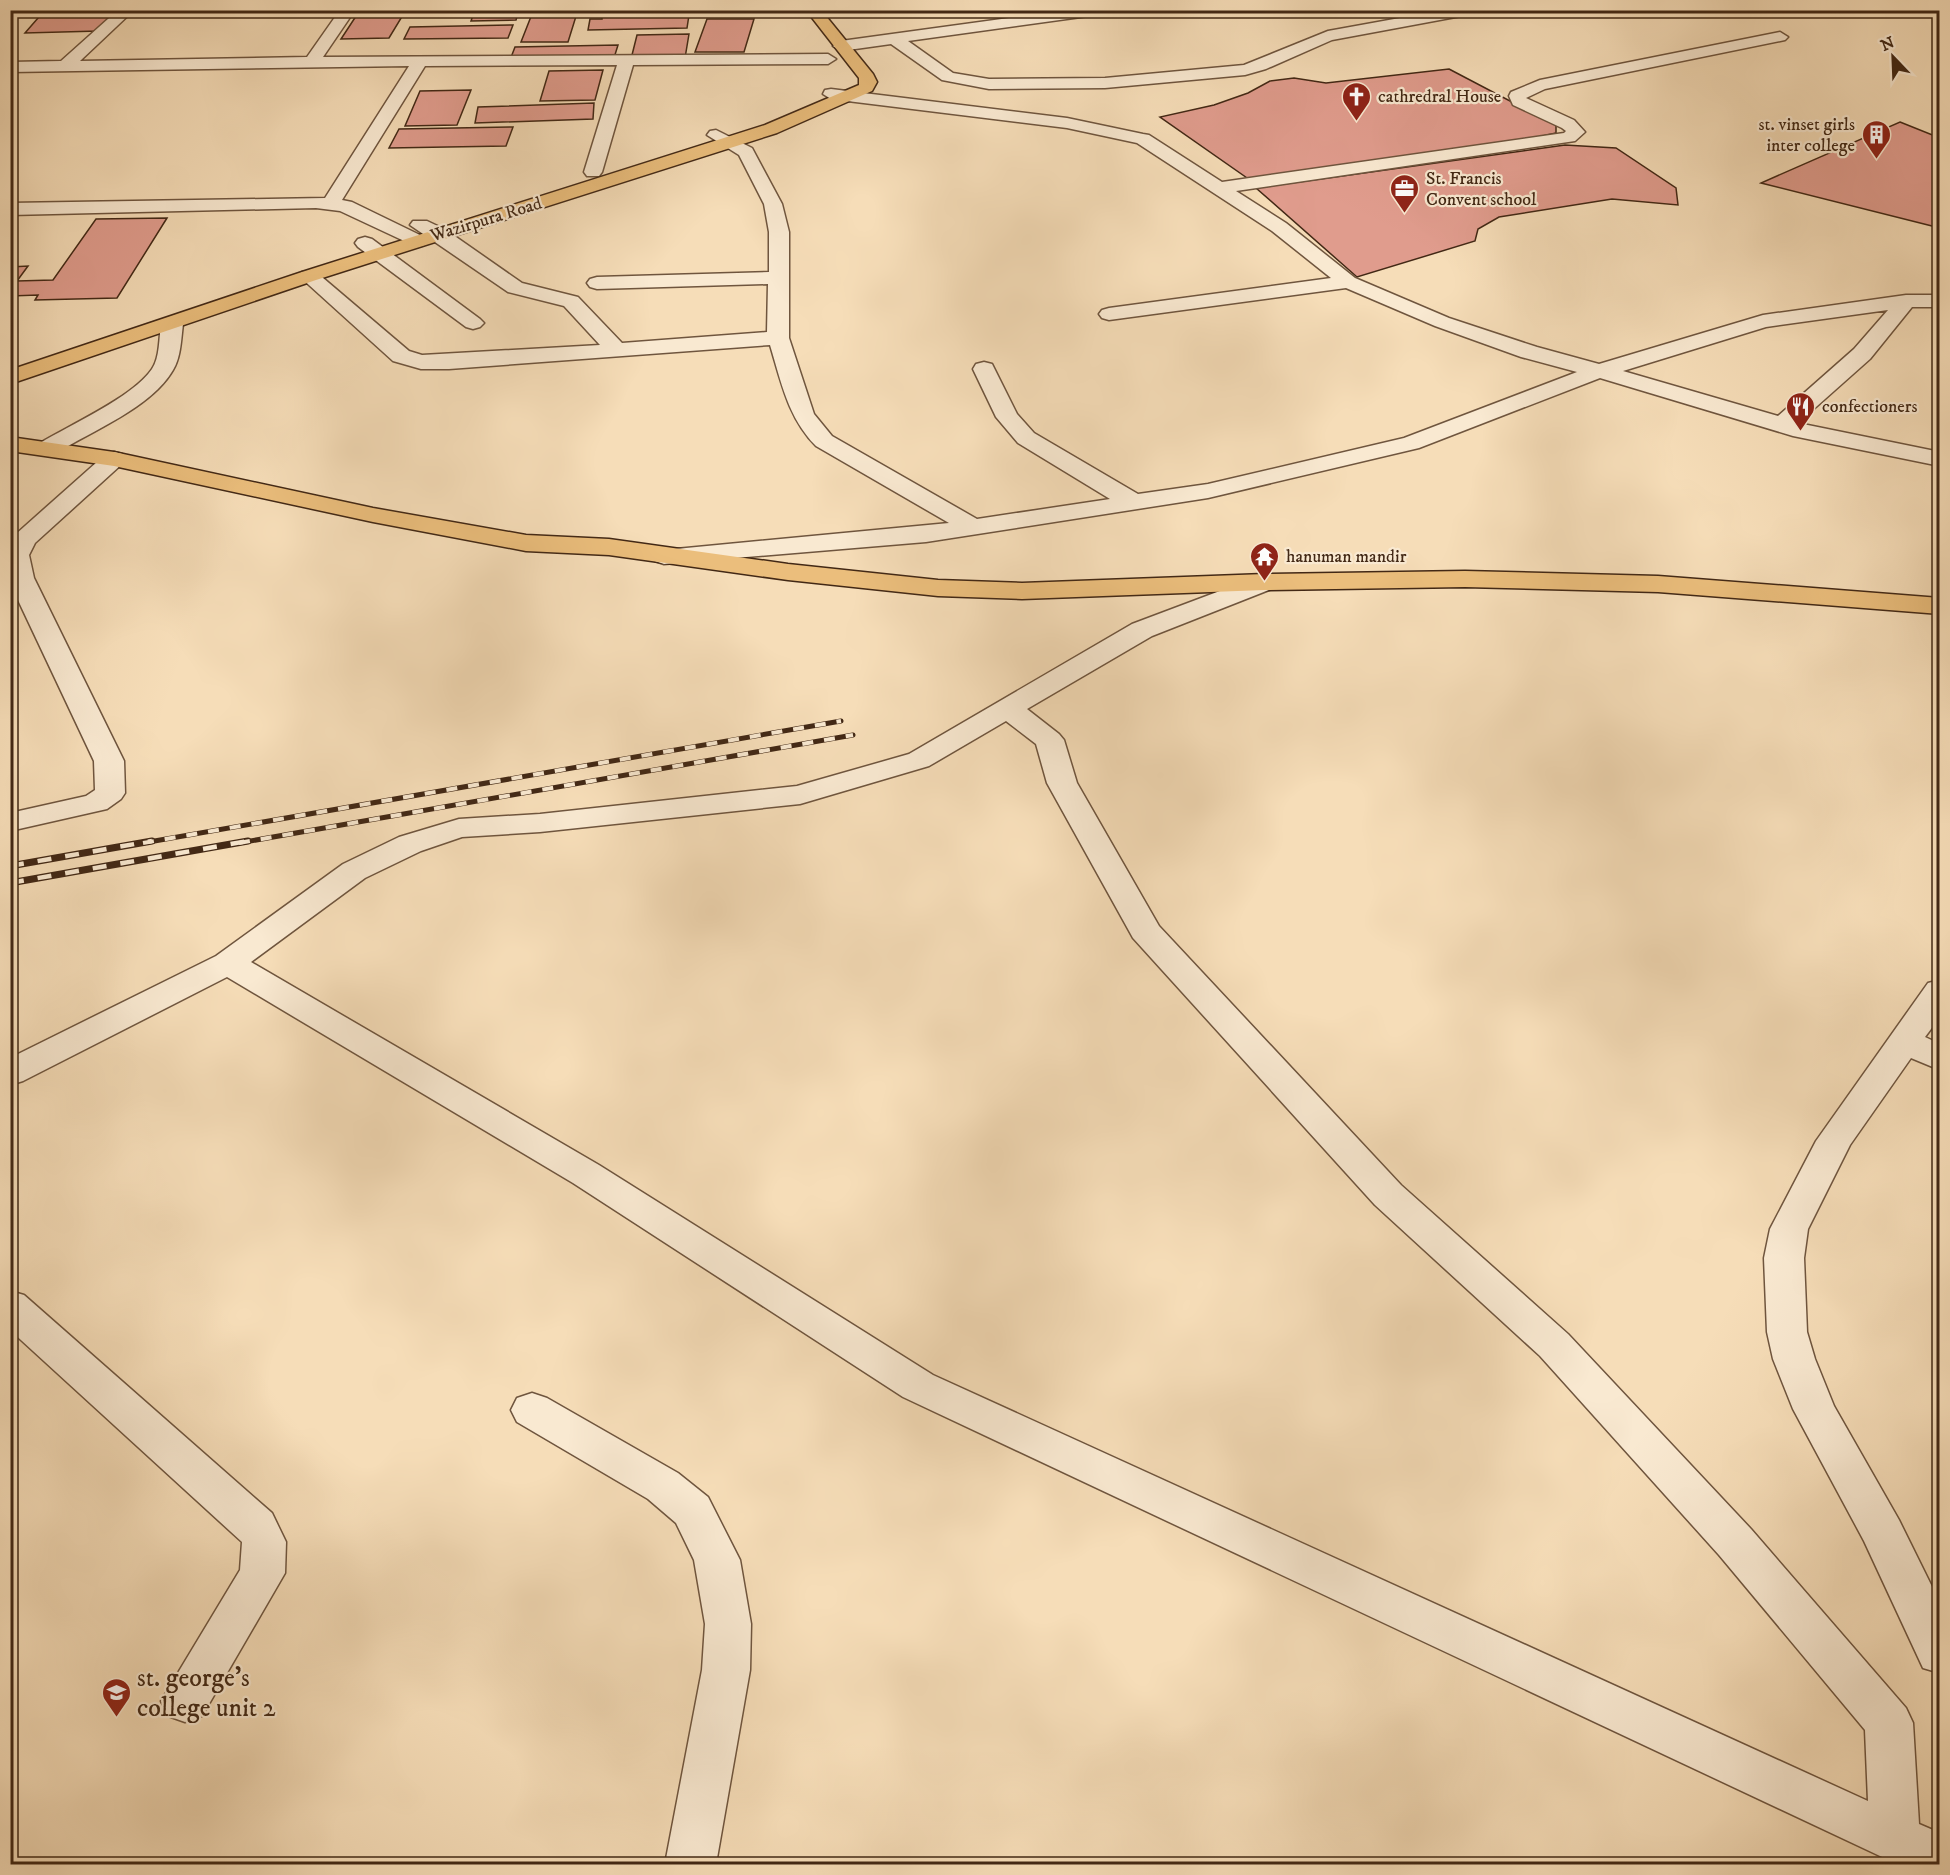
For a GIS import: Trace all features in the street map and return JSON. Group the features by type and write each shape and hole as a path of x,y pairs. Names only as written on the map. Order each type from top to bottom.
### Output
{"main road":[{"path":"813,10 838,74"},
{"path":"812,42 838,74"},
{"name":"Wazirpura Road","path":"10,377 309,276 412,232 593,172 723,138 771,129 838,74"},
{"name":"Wazirpura Road","path":"439,234 723,138"},
{"name":"Wazirpura Road","path":"65,339 372,248"},
{"path":"10,426 69,434 252,471 548,525 609,547"},
{"path":"10,444 114,459 373,515 526,543 609,547 664,556 938,588 1022,591 1264,582 1465,579 1658,584 1940,606"}],"street":[{"path":"64,66 127,10"},
{"path":"312,62 348,10"},
{"path":"838,74 895,39 1103,10"},
{"path":"895,39 948,78 989,84 1105,83 1245,70 1260,66 1328,36 1472,10"},
{"path":"1219,188 1569,137 1576,132 1568,124 1519,101 1517,96 1540,85 1780,37"},
{"path":"14,70 64,66 626,60 838,74 1143,139 1279,227 1348,282 1484,337 1802,431 1940,459"},
{"path":"593,172 626,60"},
{"path":"331,203 420,62"},
{"path":"723,138 751,157 773,204 779,232 778,338 803,414 813,430 824,441 974,527"},
{"path":"10,209 331,203 345,206 412,232 439,234 515,288 571,301 616,349"},
{"path":"372,248 473,323"},
{"path":"309,276 406,359 449,362 778,338"},
{"path":"597,283 777,278"},
{"path":"1109,314 1348,282"},
{"path":"1782,425 1862,354 1906,301"},
{"path":"664,556 926,534 1208,491 1411,443 1600,371 1763,321 1906,301 1940,302"},
{"path":"48,448 139,394 158,377 164,368 172,324"},
{"path":"984,369 1007,417 1026,438 1135,503"},
{"path":"10,822 96,803 110,793 109,761 21,578 16,555 25,539 114,459"},
{"path":"10,1073 228,963 354,871 410,844 459,828 540,823 800,795 919,760 1142,630 1264,582"},
{"path":"1007,708 1049,740 1062,783 1145,931 1388,1195 1554,1345 1735,1542 1889,1723 1895,1838"},
{"path":"228,963 586,1174 918,1386 1940,1858"},
{"path":"1940,991 1834,1141 1789,1229 1784,1258 1787,1332 1794,1359 1814,1409 1883,1533 1940,1653"},
{"path":"1904,1041 1940,1058"},
{"path":"10,1306 256,1526 264,1542 262,1573 185,1701"},
{"path":"532,1410 663,1486 692,1510 717,1560 728,1624 726,1670 691,1864"}],"building":[{"path":"45,10 115,10 99,31 25,33"},
{"path":"360,10 406,10 389,38 341,39"},
{"path":"475,10 519,10 516,20 471,21"},
{"path":"577,13 568,42 521,42 532,14"},
{"path":"689,15 687,28 588,30 590,19 602,19 602,17"},
{"path":"707,19 754,19 744,52 695,52"},
{"path":"513,25 508,38 404,39 410,27"},
{"path":"689,34 685,58 631,59 637,35"},
{"path":"618,45 614,58 510,60 515,47"},
{"name":"cathredral House","path":"1449,69 1556,125 1556,133 1515,142 1250,180 1160,117 1214,105 1248,93 1270,81 1294,78 1326,83"},
{"path":"603,70 595,100 540,101 549,71"},
{"path":"471,90 457,125 405,126 420,91"},
{"path":"594,103 593,119 475,123 478,107"},
{"name":"st. vinset girls inter college","path":"1900,122 1940,138 1940,228 1761,183"},
{"path":"513,127 506,146 389,148 399,129"},
{"name":"St. Francis Convent school","path":"1565,145 1616,148 1676,188 1678,205 1612,199 1499,217 1478,229 1475,241 1357,277 1256,188"},
{"path":"167,218 117,298 35,300 38,295 10,296 10,267 28,266 17,281 53,280 96,219"}],"railway":[{"path":"143,843 841,721"},
{"path":"239,843 853,735"},
{"path":"10,866 152,841"},
{"path":"10,883 248,841"}],"place":[{"name":"cathredral House","path":"1357,122"},
{"name":"st. vinset girls inter college","path":"1876,160"},
{"name":"St. Francis Convent school","path":"1405,214"},
{"name":"confectioners","path":"1801,432"},
{"name":"hanuman mandir","path":"1265,582"},
{"name":"st. george's college unit 2","path":"116,1718"}]}
